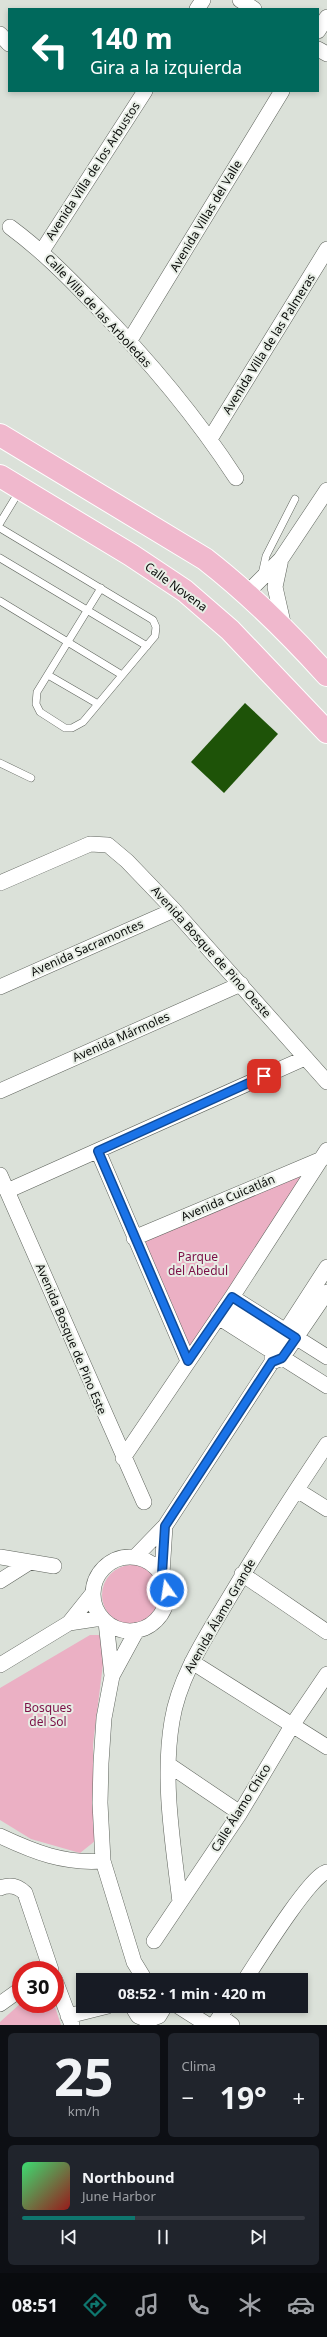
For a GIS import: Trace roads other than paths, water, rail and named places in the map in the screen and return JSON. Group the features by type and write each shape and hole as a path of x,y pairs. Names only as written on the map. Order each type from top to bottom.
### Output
{"main road":[{"path":"0,435 205,559 254,586 284,627 327,675"},
{"name":"Calle Novena","path":"0,476 131,555 185,591 230,630 327,732"}],"street":[{"path":"240,0 252,8"},
{"path":"319,29 327,17"},
{"path":"0,34 8,43"},
{"name":"Avenida Villa de los Arbustos","path":"42,251 144,92"},
{"name":"Avenida Villas del Valle","path":"130,340 281,92"},
{"name":"Calle Villa de las Arboledas","path":"10,227 42,251 130,340 210,439 236,478"},
{"name":"Avenida Villa de las Palmeras","path":"210,439 327,249"},
{"path":"254,586 281,559 327,490"},
{"path":"281,559 275,587 284,627"},
{"name":"Avenida Bosque de Pino Oeste","path":"0,883 83,847 96,843 116,850 174,910 327,1082"},
{"name":"Avenida Sacramontes","path":"0,987 174,910"},
{"name":"Avenida Mármoles","path":"0,1090 241,984"},
{"path":"7,1191 305,1058"},
{"path":"98,1151 188,1361"},
{"path":"123,1458 225,1307 324,1154"},
{"name":"Avenida Cuicatlán","path":"134,1238 324,1154"},
{"name":"Avenida Bosque de Pino Este","path":"0,1175 123,1458 144,1502"},
{"path":"135,1557 165,1526 281,1347 327,1267"},
{"path":"281,1347 327,1292"},
{"path":"225,1307 281,1347 327,1386"},
{"path":"225,1307 281,1347 327,1357"},
{"name":"Avenida Álamo Grande","path":"180,1902 169,1765 169,1741 176,1702 192,1662 242,1574 327,1444"},
{"path":"297,1490 327,1509"},
{"path":"69,1623 104,1620 121,1629 137,1630 152,1624 166,1605 167,1590 162,1574 165,1526"},
{"path":"0,1557 54,1566"},
{"path":"112,1676 104,1620 95,1606 93,1593 96,1580 103,1568 118,1558 135,1557 151,1562 162,1574"},
{"path":"0,1581 30,1562"},
{"path":"242,1574 327,1632"},
{"path":"0,1665 69,1623 93,1593"},
{"path":"135,1973 134,1962 103,1860 100,1803 104,1718 112,1676 137,1630"},
{"path":"192,1662 293,1724 327,1747"},
{"name":"Calle Álamo Chico","path":"154,1941 240,1813 293,1724 327,1674"},
{"path":"169,1765 240,1813"},
{"path":"0,1836 52,1857 81,1862 103,1860"},
{"path":"250,1973 302,1896 320,1874 327,1872"},
{"path":"0,1888 10,1885 15,1886 25,1893 48,1961"},
{"path":"134,1962 141,1973"},
{"path":"0,2004 12,1995"},
{"path":"64,2005 70,2021 90,2013"},
{"path":"135,2013 145,2022 159,2016 161,2013"},
{"path":"189,2013 208,2025"}],"lane":[{"path":"0,522 21,488"},
{"path":"254,586 266,556 295,499"},
{"path":"0,528 101,588 153,620 156,627 155,636 83,722 72,728 65,728 40,712 36,704 37,692 101,588"},
{"path":"0,558 147,646"},
{"path":"0,601 122,675"},
{"path":"48,675 98,704"},
{"path":"0,763 31,778"}],"park label":[{"name":"Parque del Abedul","path":"198,1264"},
{"name":"Bosques del Sol","path":"48,1715"}]}
